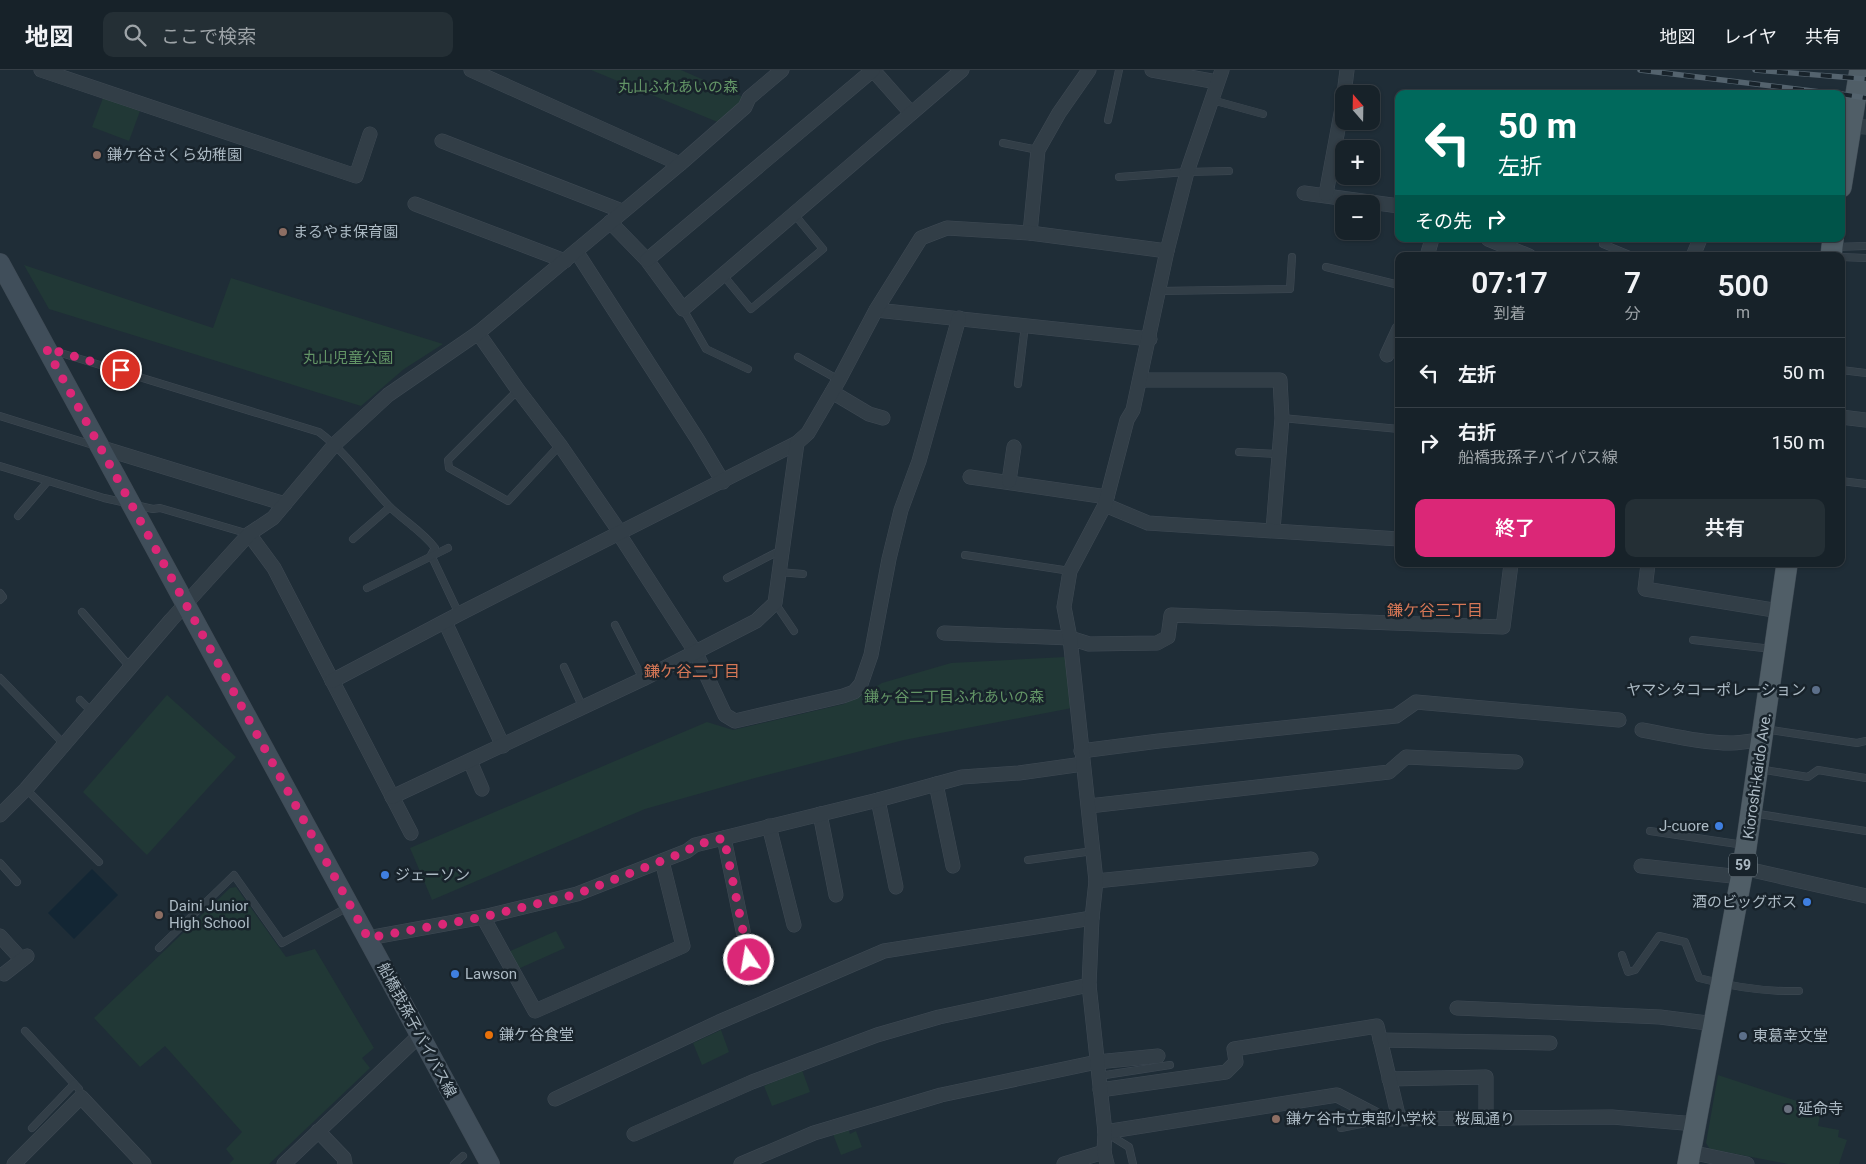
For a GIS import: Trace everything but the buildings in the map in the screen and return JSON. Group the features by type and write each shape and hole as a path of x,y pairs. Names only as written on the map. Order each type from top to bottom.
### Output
{"main road":[{"path":"1845,150 1858,126 1860,70"},
{"name":"Kioroshi-kaido Ave.","path":"1689,1158 1747,846 1787,567"}],"street":[{"path":"41,70 356,176 370,134"},
{"path":"471,70 680,164"},
{"path":"0,815 26,789 130,667 249,534 273,518 335,444 388,395 478,333 565,261 745,107 749,98 782,70"},
{"path":"647,260 873,70 911,113"},
{"path":"610,222 647,260 683,309 962,70"},
{"path":"1030,233 1038,150 1059,113 1089,70"},
{"path":"1064,1164 1106,1158 1105,1132 1089,985 1092,918 1096,881 1070,638 1064,607 1070,571 1106,501 1127,420 1133,410 1150,339 1167,252 1187,172 1220,76 1152,70"},
{"path":"1345,85 1347,70"},
{"path":"1326,194 1338,130"},
{"path":"442,141 622,212"},
{"path":"1304,192 1395,205"},
{"path":"415,204 565,261"},
{"path":"332,681 459,614 797,443 808,433 836,386 876,310 921,238 947,228 1030,233 1167,252"},
{"path":"1495,242 1519,252"},
{"path":"576,251 723,482"},
{"name":"船橋我孫子バイパス線","path":"0,263 490,1164"},
{"path":"876,310 1150,339"},
{"path":"854,692 861,684 871,655 889,559 901,510 919,461 959,318"},
{"path":"478,333 560,445 617,528 696,654 725,715 735,721 869,687"},
{"path":"1387,355 1395,338"},
{"path":"1140,380 1280,380 1282,418 1273,530"},
{"path":"836,386 868,414 883,418"},
{"path":"1845,417 1866,420"},
{"path":"392,797 696,654 756,622 775,603 797,443"},
{"path":"99,447 285,504"},
{"path":"1009,481 1014,447"},
{"path":"970,476 1009,481 1106,501 1148,523 1395,539"},
{"path":"249,534 274,568 411,833"},
{"path":"944,633 1070,638 1089,644 1157,643 1168,637 1171,615 1503,627 1511,567"},
{"path":"1648,567 1645,589 1780,611"},
{"path":"445,622 503,746"},
{"path":"368,938 483,917 577,894 687,851 695,845 878,800 962,777 1019,773 1082,757 1159,741 1396,716 1416,702 1619,720"},
{"path":"1642,730 1685,738 1732,743 1751,740 1763,735"},
{"path":"1088,806 1389,772 1406,757 1516,762"},
{"path":"470,761 482,789"},
{"path":"936,784 953,866"},
{"path":"878,800 896,887"},
{"path":"820,814 836,895"},
{"path":"769,826 794,925"},
{"path":"724,838 749,960"},
{"path":"1096,881 1311,859"},
{"path":"483,917 535,1011 682,946 662,860"},
{"path":"1641,866 1742,873 1866,896"},
{"path":"555,1099 719,1022 884,951 1092,918"},
{"path":"0,936 24,958 4,974"},
{"path":"634,1134 752,1082 877,1034 939,1017 1089,985"},
{"path":"1457,1008 1660,1017 1715,1024"},
{"path":"741,1164 814,1133 942,1095 1099,1076 1226,1072 1236,1062 1234,1049 1377,1026 1399,1119"},
{"path":"284,1164 420,1035"},
{"path":"1380,1040 1550,1043"},
{"path":"1099,1076 1158,1056"},
{"path":"1389,1079 1486,1077 1486,1119"},
{"name":"桜風通り","path":"1105,1132 1337,1095 1383,1119 1612,1117 1696,1124"},
{"path":"14,1164 81,1097 144,1164"},
{"path":"318,1131 344,1158 345,1164"},
{"path":"1689,1158 1747,1164"}],"lane":[{"path":"1108,120 1119,70"},
{"path":"1212,100 1263,114"},
{"path":"1003,143 1038,150"},
{"path":"1119,177 1229,171"},
{"path":"723,275 751,309 823,249 794,214"},
{"path":"1603,244 1622,252"},
{"path":"1834,246 1866,246"},
{"path":"1834,246 1866,258"},
{"path":"1159,291 1290,289 1292,257"},
{"path":"1326,267 1395,284"},
{"path":"683,309 706,349 748,369"},
{"path":"1018,384 1024,325"},
{"path":"46,348 68,353 319,432 335,444 390,507 426,536 436,548 431,555"},
{"path":"798,357 836,386"},
{"path":"1845,370 1866,372"},
{"path":"518,390 448,460 449,468 508,501 560,445"},
{"path":"0,416 99,447"},
{"path":"1282,418 1395,429"},
{"path":"1238,452 1279,454"},
{"path":"0,466 104,498 153,509 160,508 249,534"},
{"path":"18,516 48,481"},
{"path":"1845,481 1866,484"},
{"path":"353,539 390,507"},
{"path":"367,588 448,548"},
{"path":"727,578 782,550"},
{"path":"431,555 459,614"},
{"path":"964,555 1070,571"},
{"path":"778,572 804,574"},
{"path":"0,593 3,597 0,600"},
{"path":"775,603 794,631"},
{"path":"82,612 130,667"},
{"path":"615,625 643,679"},
{"path":"1693,640 1775,649"},
{"path":"564,668 583,708"},
{"path":"0,678 64,744"},
{"path":"80,700 92,712"},
{"path":"1763,735 1857,743 1866,741"},
{"path":"1758,769 1808,776 1818,770 1866,778"},
{"path":"26,789 99,862"},
{"path":"1752,812 1866,831"},
{"path":"1650,830 1747,846"},
{"path":"1028,860 1093,851"},
{"path":"0,864 17,882"},
{"path":"159,948 234,875 282,944 350,906"},
{"path":"1622,956 1628,972 1635,970 1659,936 1685,942 1699,978 1769,992 1800,991"},
{"path":"25,1031 79,1089 81,1097"},
{"path":"1099,1076 1170,1064"},
{"path":"32,1128 74,1084"},
{"path":"1341,1128 1383,1119"},
{"path":"1105,1132 1129,1147 1132,1164"},
{"path":"454,1164 463,1156"}],"green space":[{"name":"丸山ふれあいの森","path":"591,70 681,70 743,97 745,100 720,123"},
{"path":"103,98 140,111 129,141 92,127"},
{"name":"丸山児童公園","path":"24,265 213,328 231,278 443,344 404,369 361,406 49,309"},
{"name":"鎌ヶ谷二丁目ふれあいの森","path":"1065,657 1072,708 904,740 755,778 645,809 432,900 410,848 707,722 733,730 844,704 882,683 951,663"},
{"path":"167,695 236,757 147,855 83,792"},
{"path":"236,887 286,957 315,949 374,1048 362,1058 370,1068 269,1164 229,1164 234,1159 226,1149 242,1132 165,1046 140,1067 94,1018 230,888"},
{"path":"556,931 565,948 518,969 508,952"},
{"path":"721,1030 729,1052 702,1065 693,1043"},
{"path":"802,1070 810,1092 772,1106 764,1086"},
{"path":"1718,1075 1821,1109 1818,1126 1839,1130 1838,1137 1847,1140 1839,1164 1788,1164 1710,1149 1706,1143"},
{"path":"848,1128 850,1134 856,1131 862,1147 841,1155 833,1134"}],"water":[{"path":"92,869 118,895 74,939 48,913"}],"railway":[{"path":"1640,70 1804,90"},
{"path":"1755,70 1866,79"},
{"path":"1845,95 1866,98"}],"place":[{"name":"鎌ケ谷さくら幼稚園","path":"97,155"},
{"name":"まるやま保育園","path":"283,232"},
{"name":"ヤマシタコーポレーション","path":"1816,690"},
{"name":"J-cuore","path":"1719,826"},
{"name":"ジェーソン","path":"385,875"},
{"name":"酒のビッグボス","path":"1807,902"},
{"name":"Daini Junior High School","path":"159,915"},
{"name":"Lawson","path":"455,974"},
{"name":"鎌ケ谷食堂","path":"489,1035"},
{"name":"東葛幸文堂","path":"1743,1036"},
{"name":"延命寺","path":"1788,1109"},
{"name":"鎌ケ谷市立東部小学校","path":"1276,1119"}],"district":[{"name":"鎌ケ谷三丁目","path":"1435,610"},
{"name":"鎌ケ谷二丁目","path":"692,671"}],"route":[{"path":"121,370 46,348 368,938 483,917 577,894 687,851 695,845 724,838 749,960"}]}
